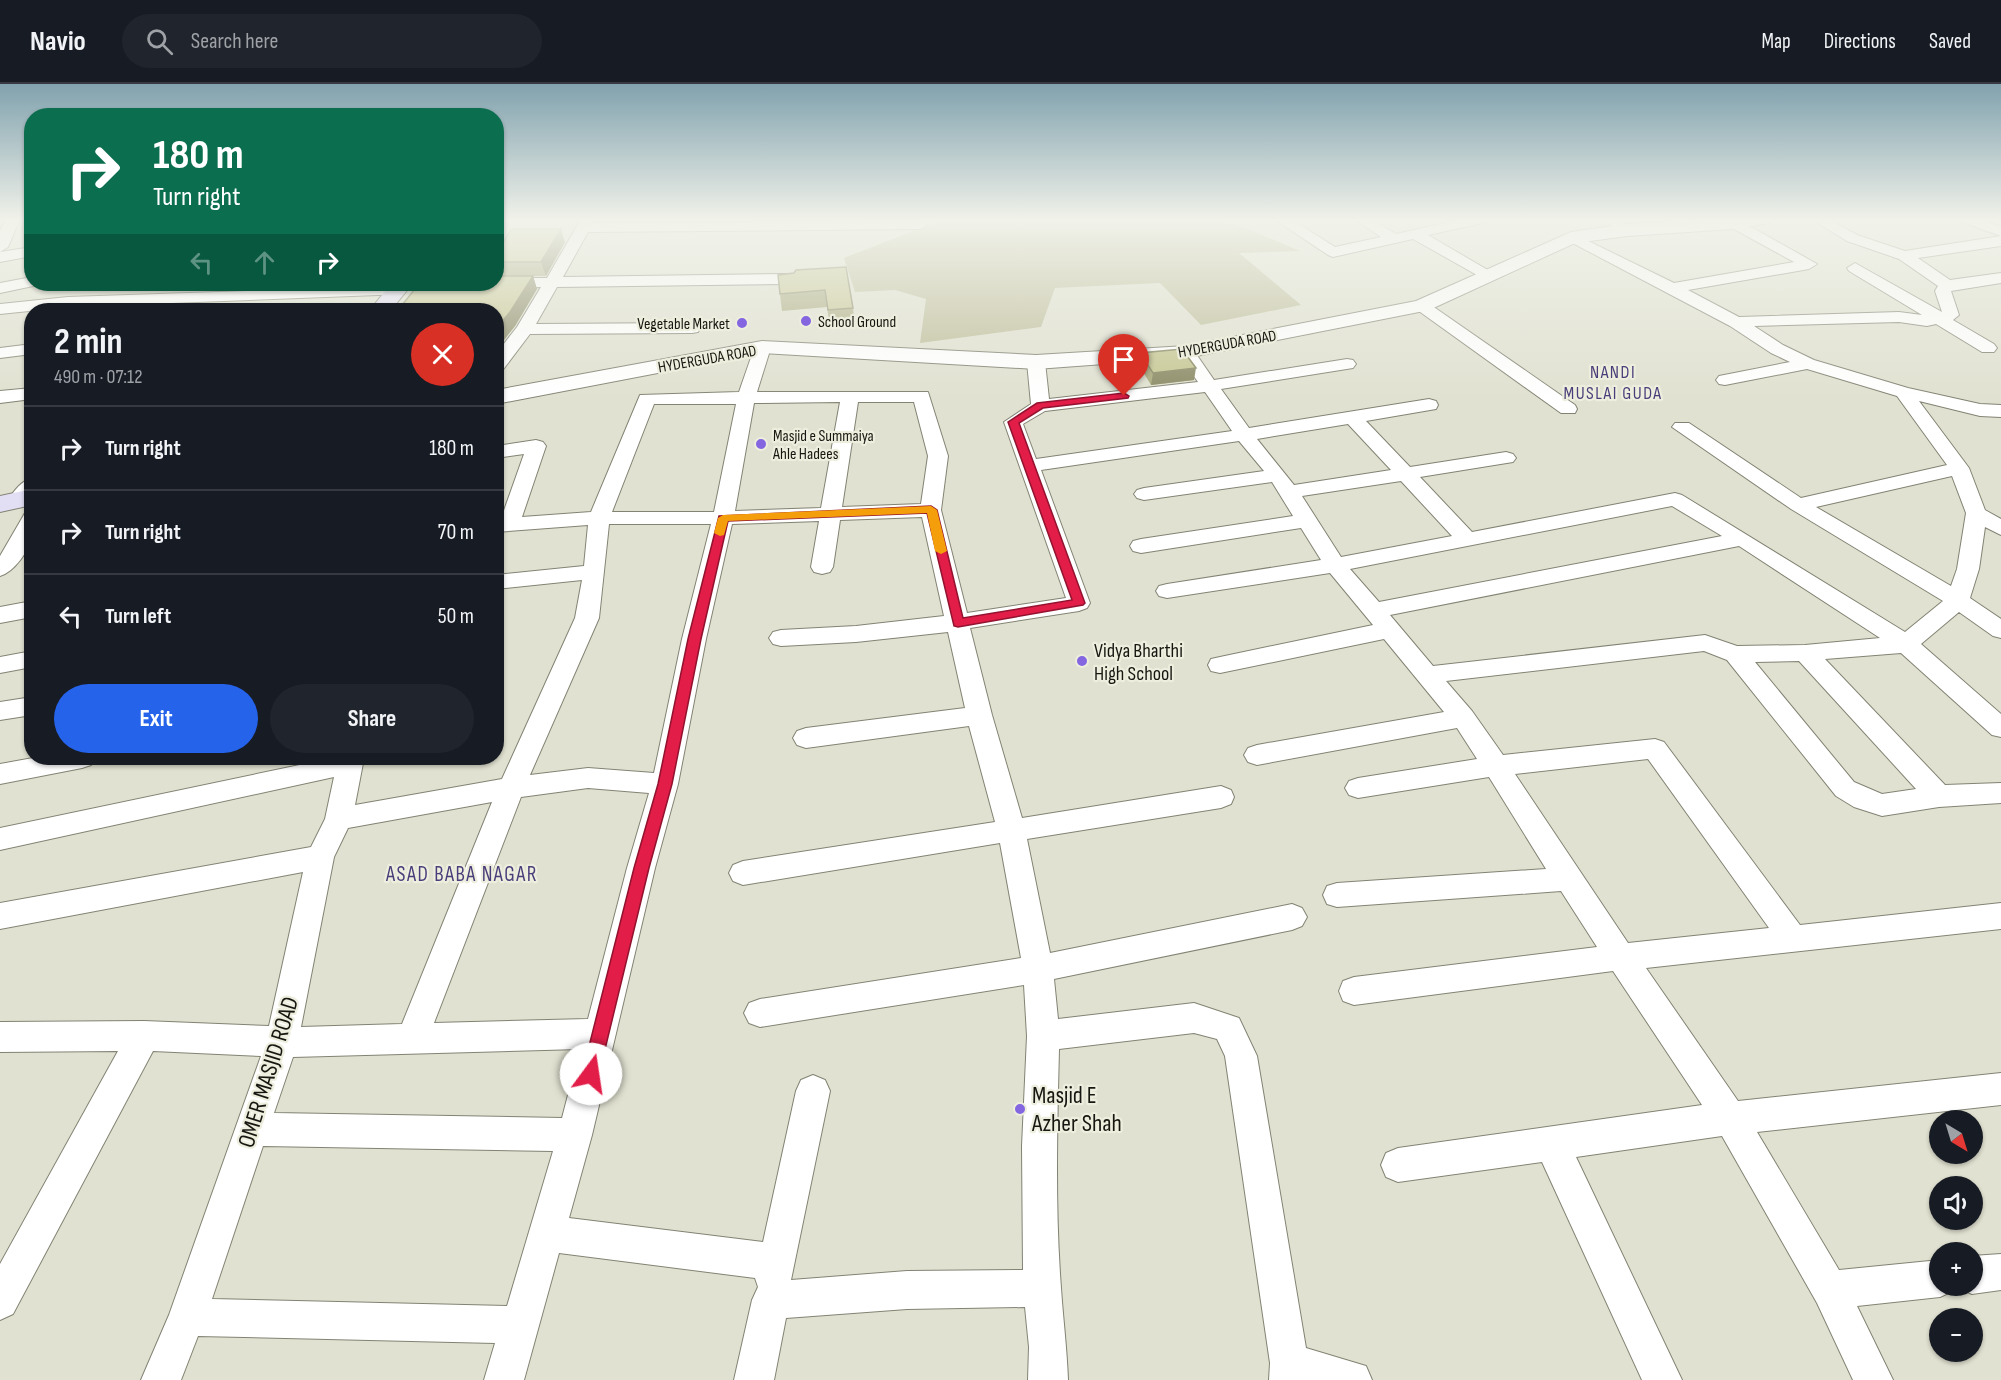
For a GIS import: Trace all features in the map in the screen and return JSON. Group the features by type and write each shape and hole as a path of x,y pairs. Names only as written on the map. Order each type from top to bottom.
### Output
{"main road":[{"path":"386,303 397,291"}],"street":[{"path":"504,357 525,329 555,279"},
{"path":"504,283 761,279"},
{"name":"HYDERGUDA ROAD","path":"504,395 762,347 1036,362 1186,352 1422,306 1482,279"},
{"path":"1655,279 1736,322 1777,349 1808,363 1903,392 1980,410 2001,411"},
{"path":"1672,288 1721,279"},
{"path":"1874,279 1988,348"},
{"path":"1939,279 1947,285 1990,279"},
{"path":"0,288 24,284"},
{"path":"1736,322 1899,316 1928,321 1941,320 1951,315 1943,291 1947,285"},
{"path":"58,303 219,291"},
{"path":"1422,306 1568,409"},
{"path":"0,309 24,307"},
{"path":"525,329 692,328"},
{"path":"504,1380 575,1136 641,868 665,784 694,639 723,518 746,399 762,347"},
{"path":"0,352 24,350"},
{"path":"1186,352 1244,435 1284,483 1335,565 1463,718 1496,766 1568,879 1730,1118 1830,1290 1873,1380"},
{"path":"1036,362 1040,406"},
{"path":"1725,380 1808,363"},
{"path":"781,638 808,638 958,623 1079,603 1013,422 1040,406 1208,386 1347,364"},
{"path":"1425,675 1705,643 1735,654 1805,653 1905,644 1958,600 1968,569 1976,513 1959,468 1903,392"},
{"path":"0,397 24,394"},
{"path":"822,567 850,396"},
{"path":"412,1038 511,788 587,618 599,518 647,399 922,396 938,456 931,510 978,715 1012,832 1038,969 1043,1036 1039,1146 1042,1288 1048,1347 1048,1380"},
{"path":"1029,466 1429,405"},
{"path":"1352,417 1468,540"},
{"path":"1682,428 1798,505 1958,600 2001,630"},
{"path":"504,451 536,446 504,523"},
{"path":"1144,495 1403,472 1506,458"},
{"path":"1798,505 1959,468"},
{"path":"1167,591 1335,565 1675,499 1743,539 1905,644 2001,728"},
{"path":"4,565 22,501"},
{"path":"504,525 599,518 723,518 931,510"},
{"path":"1976,513 2001,528"},
{"path":"1141,546 1308,520"},
{"path":"1220,665 1381,621 1743,539"},
{"path":"4,565 24,559"},
{"path":"504,581 594,572"},
{"path":"0,615 24,610"},
{"path":"1805,653 1939,796"},
{"path":"1735,654 1845,789 1864,800 1882,805 1939,796 2001,793"},
{"path":"0,665 24,660"},
{"path":"0,711 24,707"},
{"path":"806,738 978,715"},
{"path":"1257,755 1463,718"},
{"path":"1359,788 1496,766 1655,749 1793,938"},
{"path":"0,774 46,765"},
{"path":"0,839 333,765"},
{"name":"OMER MASJID ROAD","path":"161,1380 187,1317 282,1042 320,856 339,819 350,765"},
{"path":"339,819 511,788 588,778 665,784"},
{"path":"743,873 1221,797"},
{"path":"0,916 320,856"},
{"path":"1337,895 1568,879"},
{"path":"1354,991 1621,957 2001,916"},
{"path":"760,1013 1038,969 1292,917"},
{"path":"1043,1036 1194,1018 1228,1028 1241,1056 1289,1372 1352,1380"},
{"path":"0,1037 144,1036 282,1042 601,1034"},
{"path":"0,1301 144,1036"},
{"path":"1398,1165 1730,1118 2001,1089"},
{"path":"754,1380 771,1300 775,1262 813,1091"},
{"path":"253,1129 575,1136"},
{"path":"1551,1142 1662,1380"},
{"path":"546,1233 775,1262"},
{"path":"1983,1274 2001,1272"},
{"path":"1830,1290 1929,1279"},
{"path":"771,1300 907,1290 1042,1288"},
{"path":"187,1317 521,1325"}],"green space":[{"path":"851,279 1271,279 1301,305 1201,325 1160,283 1055,288 1041,327 920,343 926,299 895,290 855,292"}],"building":[{"path":"504,279 531,279 504,319 504,303 404,303 413,291 504,291"},
{"path":"778,279 848,279 853,308 828,310 825,290 780,294"},
{"path":"1182,349 1196,368 1153,373 1140,353"}],"slow traffic":[{"path":"720,533 723,518 931,510 941,551"}],"place":[{"name":"School Ground","path":"806,321"},
{"name":"Vegetable Market","path":"742,323"},
{"name":"Masjid e Summaiya Ahle Hadees","path":"761,444"},
{"name":"Vidya Bharthi High School","path":"1082,661"},
{"name":"Masjid E Azher Shah","path":"1020,1109"}],"district":[{"name":"NANDI MUSLAI GUDA","path":"1613,382"},
{"name":"ASAD BABA NAGAR","path":"462,874"}],"route":[{"path":"591,1074 641,868 665,784 694,639 723,518 931,510 958,623 1079,603 1013,422 1040,406 1124,396"}]}
